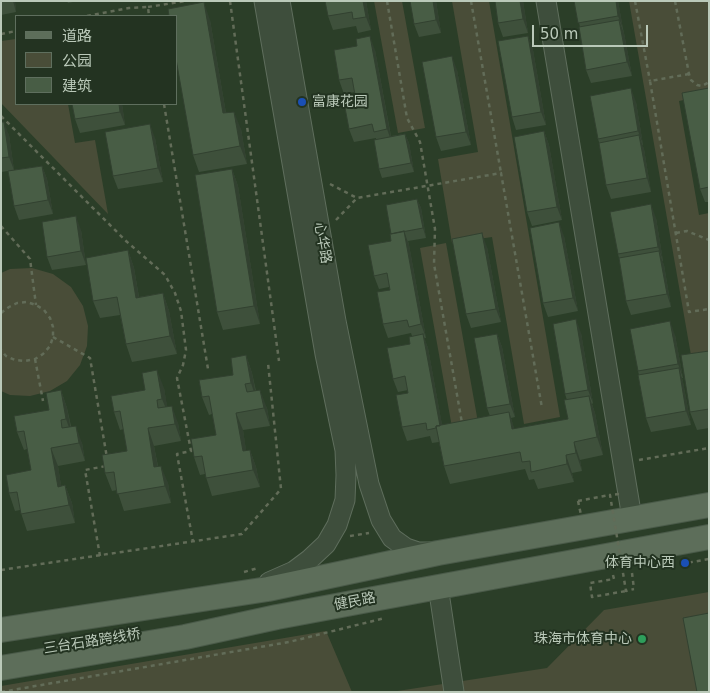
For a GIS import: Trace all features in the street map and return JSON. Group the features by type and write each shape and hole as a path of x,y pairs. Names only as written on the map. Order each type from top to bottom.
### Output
{"main road":[{"path":"1,630 266,578 438,553 626,504 709,505"},
{"name":"健民路","path":"1,668 185,637 438,586 709,537"},
{"path":"183,621 266,578"},
{"path":"183,621 278,617"},
{"name":"三台石路跨线桥","path":"1,644 183,621"},
{"name":"三台石路跨线桥","path":"1,657 183,621"}],"street":[{"name":"心华路","path":"234,584 267,583 294,571 310,559 329,539 337,525 345,500 345,450 325,354 264,1"},
{"name":"心华路","path":"280,1 336,321 374,503 381,520 392,538 406,548 418,552 438,553"},
{"path":"546,1 622,463 626,504"},
{"path":"438,586 454,692"}],"path":[{"path":"92,15 186,1"},
{"path":"230,1 278,361"},
{"path":"387,1 407,118 420,142 435,229 434,264 463,426"},
{"path":"471,1 542,408"},
{"path":"635,1 689,312 709,309"},
{"path":"675,1 691,80 697,85 702,86 709,82"},
{"path":"148,7 149,15"},
{"path":"1,34 15,31"},
{"path":"650,81 689,74"},
{"path":"164,105 208,369"},
{"path":"1,116 126,241 164,275 175,293 181,311 186,350 183,365 176,378 191,451 177,454 193,542"},
{"path":"310,173 357,198"},
{"path":"321,235 357,198 501,174"},
{"path":"1,226 30,259 36,305"},
{"path":"676,233 687,231 709,240"},
{"path":"1,313 9,306 27,302 44,310 50,318 53,327 53,337 50,346 35,359 16,360 6,356 1,350"},
{"path":"53,337 90,358 109,465 85,470 100,556"},
{"path":"35,359 43,401"},
{"path":"1,570 242,534 281,489 268,363"},
{"path":"622,463 709,448"},
{"path":"581,515 578,501 610,495 626,504"},
{"path":"610,495 626,591"},
{"path":"606,504 626,504"},
{"path":"577,509 587,508"},
{"path":"329,539 388,531"},
{"path":"680,564 709,559"},
{"path":"588,579 613,575 614,579 590,583 592,597 634,589 632,573 622,574"},
{"path":"234,584 266,578"},
{"path":"1,692 289,642 394,616"}],"green space":[{"path":"374,1 402,1 425,128 398,133"},
{"path":"452,1 489,1 560,417 524,424 492,237 452,243 438,159 478,152"},
{"path":"629,1 709,1 709,95 679,101 699,215 709,213 709,358 692,361"},
{"path":"15,39 15,105 68,105 75,143 95,140 108,214 1,103 1,41"},
{"path":"446,243 479,428 453,433 420,248"},
{"path":"32,268 53,274 71,287 83,306 88,326 87,346 80,365 67,381 50,391 30,396 10,395 1,391 1,273 10,269"},
{"name":"珠海市体育中心","path":"709,592 709,692 391,692 547,668 604,610"},
{"path":"326,631 352,692 1,692 1,686"}],"building":[{"path":"325,1 363,1 366,17 353,19 352,12 328,16"},
{"path":"410,1 433,1 436,20 414,24"},
{"path":"495,1 520,1 523,19 498,23"},
{"path":"574,1 616,1 618,16 578,23"},
{"path":"204,2 223,113 234,112 240,146 193,155 178,70 178,15 169,15 168,9"},
{"path":"619,20 627,62 586,70 579,27"},
{"path":"370,36 387,129 374,132 372,124 349,129 343,97 355,95 352,78 339,80 334,50 357,46 356,39"},
{"path":"528,36 541,112 512,117 498,41"},
{"path":"452,56 466,132 436,137 422,62"},
{"path":"631,88 638,131 598,139 590,96"},
{"path":"709,88 709,187 700,189 682,93"},
{"path":"72,105 119,105 120,112 75,119"},
{"path":"1,122 4,122 9,157 1,158"},
{"path":"150,124 158,168 113,176 105,132"},
{"path":"544,131 557,207 527,212 514,137"},
{"path":"405,134 411,163 379,169 374,140"},
{"path":"639,135 647,178 606,185 599,143"},
{"path":"42,166 48,200 14,206 8,171"},
{"path":"232,169 254,306 217,312 195,175"},
{"path":"417,199 423,228 391,234 386,205"},
{"path":"651,204 658,247 618,254 610,212"},
{"path":"76,216 81,251 47,257 42,222"},
{"path":"559,222 573,298 543,303 530,228"},
{"path":"404,231 421,324 409,327 407,320 383,324 377,292 390,290 387,273 374,276 368,245 391,241 390,234"},
{"path":"482,233 496,309 466,314 452,239"},
{"path":"128,250 136,298 163,293 170,336 126,344 117,297 93,301 86,258"},
{"path":"659,251 667,294 626,301 619,258"},
{"path":"576,319 588,390 565,394 553,324"},
{"path":"670,321 678,364 638,371 630,329"},
{"path":"423,334 440,426 427,430 426,423 402,427 396,395 408,393 405,376 393,379 387,348 410,344 409,337"},
{"path":"497,334 510,404 487,408 474,338"},
{"path":"709,351 709,409 690,412 681,355"},
{"path":"246,355 251,383 245,384 247,392 260,390 264,408 236,413 243,451 250,450 253,470 206,478 202,456 194,457 191,439 216,435 209,396 202,397 199,380 233,375 231,358"},
{"path":"679,368 686,411 646,418 638,375"},
{"path":"157,370 162,399 157,400 158,408 172,406 175,424 148,428 154,467 161,466 165,486 117,494 114,472 105,473 102,455 127,451 120,411 114,412 111,396 145,390 142,373"},
{"path":"61,390 66,419 61,420 62,428 76,426 79,443 51,448 58,487 65,485 69,505 21,514 17,492 9,493 6,475 31,470 24,431 17,432 14,416 49,410 46,393"},
{"path":"589,396 597,437 574,442 576,453 566,455 567,464 531,472 530,461 522,462 520,452 444,466 436,426 509,412 512,429 568,419 564,400"},
{"path":"709,613 709,692 697,692 683,618"}],"place":[{"name":"富康花园","path":"302,102"},
{"name":"体育中心西","path":"685,563"},
{"name":"珠海市体育中心","path":"642,639"}]}
